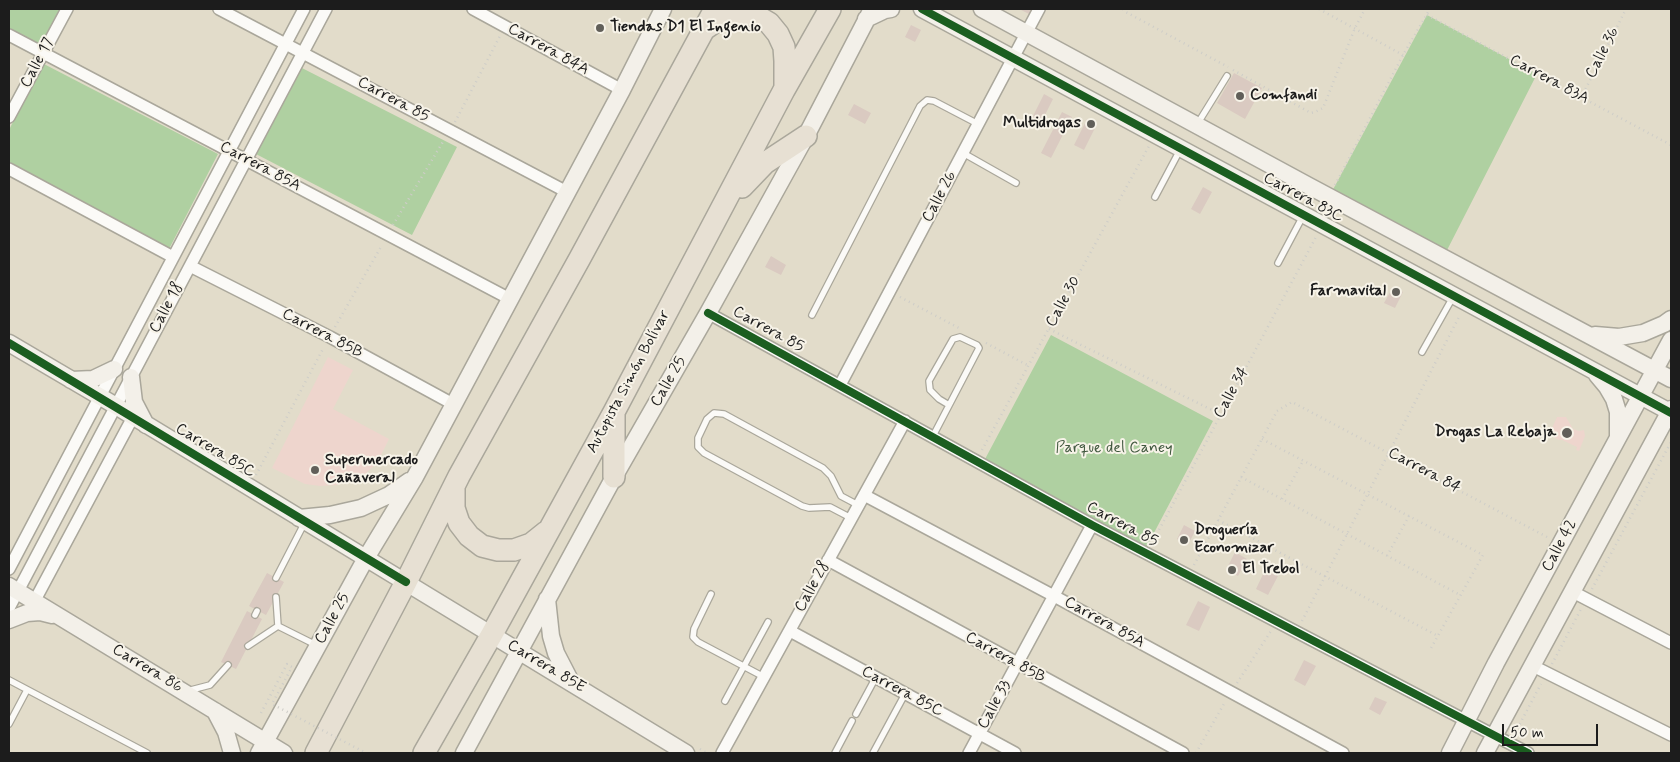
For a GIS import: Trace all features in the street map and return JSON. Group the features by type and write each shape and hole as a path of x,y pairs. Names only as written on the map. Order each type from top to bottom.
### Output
{"highway":[{"path":"316,753 406,582 458,476 580,258 714,9"},
{"name":"Autopista Simón Bolívar","path":"424,753 614,412 784,90 830,9"},
{"path":"703,30 722,17 736,13 757,16 770,23 778,34 785,54 784,90"},
{"path":"718,217 747,181 765,163 806,136"},
{"path":"614,412 614,477"},
{"path":"458,476 454,491 454,508 463,530 475,542 490,549 514,550 531,544 550,529"}],"street":[{"name":"Calle 17","path":"9,117 68,9"},
{"name":"Carrera 85","path":"219,9 567,192"},
{"name":"Calle 18","path":"9,569 304,9"},
{"name":"Calle 18","path":"9,608 13,589 116,406 326,9"},
{"name":"Carrera 84A","path":"474,9 622,90"},
{"name":"Calle 25","path":"262,747 366,558 414,477 622,90 663,9"},
{"path":"869,14 891,9"},
{"name":"Carrera 83C","path":"922,9 1587,368 1671,411"},
{"name":"Carrera 83C","path":"982,9 1368,218 1671,379"},
{"name":"Calle 26","path":"840,385 1039,9"},
{"name":"Calle 25","path":"464,753 614,477 806,136 869,14"},
{"name":"Carrera 85A","path":"9,34 510,299"},
{"path":"9,169 173,257"},
{"path":"1299,212 1311,203 1313,194 1309,186"},
{"path":"1355,242 1350,232 1352,225 1360,218 1368,218"},
{"name":"Carrera 85B","path":"190,266 330,337 453,404"},
{"name":"Carrera 85","path":"708,313 1092,525 1528,753"},
{"path":"1574,328 1596,335 1620,337 1643,333 1671,319"},
{"name":"Calle 42","path":"1450,753 1496,663 1671,340"},
{"name":"Carrera 85C","path":"9,344 116,406 406,582"},
{"path":"1587,368 1602,382 1614,399 1618,412 1618,439"},
{"path":"71,380 93,379 114,369"},
{"path":"34,602 140,421 131,390 131,377"},
{"name":"Calle 42","path":"1485,753 1671,411"},
{"name":"Calle 28","path":"722,753 905,421"},
{"path":"302,520 361,508 389,495 414,477"},
{"name":"Carrera 85A","path":"861,500 1054,596 1343,753"},
{"name":"Calle 33","path":"969,753 1092,525"},
{"name":"Carrera 85B","path":"828,560 1183,753"},
{"name":"Carrera 85E","path":"406,582 686,753"},
{"name":"Carrera 86","path":"13,589 214,709 262,747 284,753"},
{"path":"1573,592 1671,643"},
{"path":"547,598 551,636 556,653 571,682"},
{"path":"9,620 34,612 47,613 60,618"},
{"name":"Carrera 85C","path":"790,631 1015,753"},
{"path":"1533,666 1671,735"},
{"path":"214,709 226,732 232,753"}],"lane":[{"path":"1197,125 1227,76"},
{"path":"812,314 920,106 927,100 934,100 978,124"},
{"path":"1155,197 1181,148"},
{"path":"963,153 1016,183"},
{"path":"1278,263 1299,212"},
{"path":"1422,352 1454,295"},
{"path":"932,436 979,348 977,345 960,337 953,339 929,381 930,390 939,399 949,404"},
{"path":"851,518 830,507 809,508 802,506 704,454 698,447 698,438 707,419 714,413 724,414 823,468 831,476 841,496 861,500"},
{"path":"276,578 302,520"},
{"path":"711,594 694,629 693,637 698,642 764,677"},
{"path":"276,597 278,626"},
{"path":"725,701 768,622"},
{"path":"278,626 318,646"},
{"path":"248,646 278,626"},
{"path":"185,692 210,685 228,665"},
{"path":"856,714 876,678"},
{"path":"9,680 144,752"},
{"path":"9,724 27,690"},
{"path":"872,753 905,693"},
{"path":"835,753 852,721"}],"path":[{"path":"1319,9 1403,55"},
{"path":"1123,10 1311,112 1315,112 1323,108 1364,9"},
{"path":"1334,187 1403,55 1430,9"},
{"path":"255,477 330,337 450,130 506,26"},
{"path":"1297,631 1463,310"},
{"path":"1049,329 1220,414"},
{"path":"1189,575 1262,439 1483,555 1430,650"},
{"path":"1282,499 1303,460"},
{"path":"1241,477 1461,595"},
{"path":"1387,556 1408,516"},
{"path":"1218,520 1438,636"},
{"path":"261,713 287,664 292,667 272,704 366,753"}],"shaded area":[{"path":"328,357 353,370 333,409 389,439 377,463 365,474 351,481 336,485 320,486 305,484 272,468"},
{"name":"Drogas La Rebaja","path":"1557,417 1566,417 1573,429 1584,430 1585,436 1579,451 1576,450 1577,447 1549,435"}],"green space":[{"path":"9,9 61,9 40,48 9,31"},
{"path":"1427,15 1537,74 1443,258 1329,197"},
{"path":"42,63 218,154 169,249 9,162 9,130"},
{"path":"300,67 457,147 412,235 254,153"},
{"name":"Parque del Caney","path":"1051,335 1213,421 1146,548 984,461"}],"building":[{"path":"1019,9 1032,9 1029,14"},
{"path":"911,25 921,30 915,42 905,37"},
{"name":"Comfandi","path":"1234,73 1262,88 1245,119 1217,103"},
{"path":"1044,94 1053,99 1039,127 1030,122"},
{"path":"854,104 871,113 865,124 848,115"},
{"path":"1062,112 1072,117 1051,158 1041,153"},
{"path":"1087,119 1097,124 1084,150 1074,145"},
{"path":"1203,187 1212,192 1200,214 1191,209"},
{"path":"771,256 786,265 781,275 765,267"},
{"path":"1393,287 1403,292 1395,308 1384,303"},
{"path":"1184,525 1195,531 1188,545 1177,539"},
{"path":"1235,552 1247,559 1238,576 1226,570"},
{"path":"1265,570 1278,576 1268,595 1256,589"},
{"path":"267,573 284,582 266,615 249,606"},
{"path":"1198,601 1210,607 1199,631 1186,625"},
{"path":"247,611 262,619 236,669 221,662"},
{"path":"1304,660 1316,666 1305,686 1294,680"},
{"path":"1375,697 1387,702 1380,715 1369,709"}],"cycle path":[{"path":"922,9 1671,413"},
{"path":"708,313 1092,525 1528,753"},
{"path":"9,343 406,582"}],"place":[{"name":"Tiendas D1 El Ingenio","path":"600,28"},
{"name":"Comfandi","path":"1240,96"},
{"name":"Multidrogas","path":"1091,124"},
{"name":"Farmavital","path":"1396,292"},
{"name":"Drogas La Rebaja","path":"1567,433"},
{"name":"Supermercado Cañaveral","path":"315,470"},
{"name":"Droguería Economizar","path":"1184,540"},
{"name":"El Trebol","path":"1232,570"}]}
